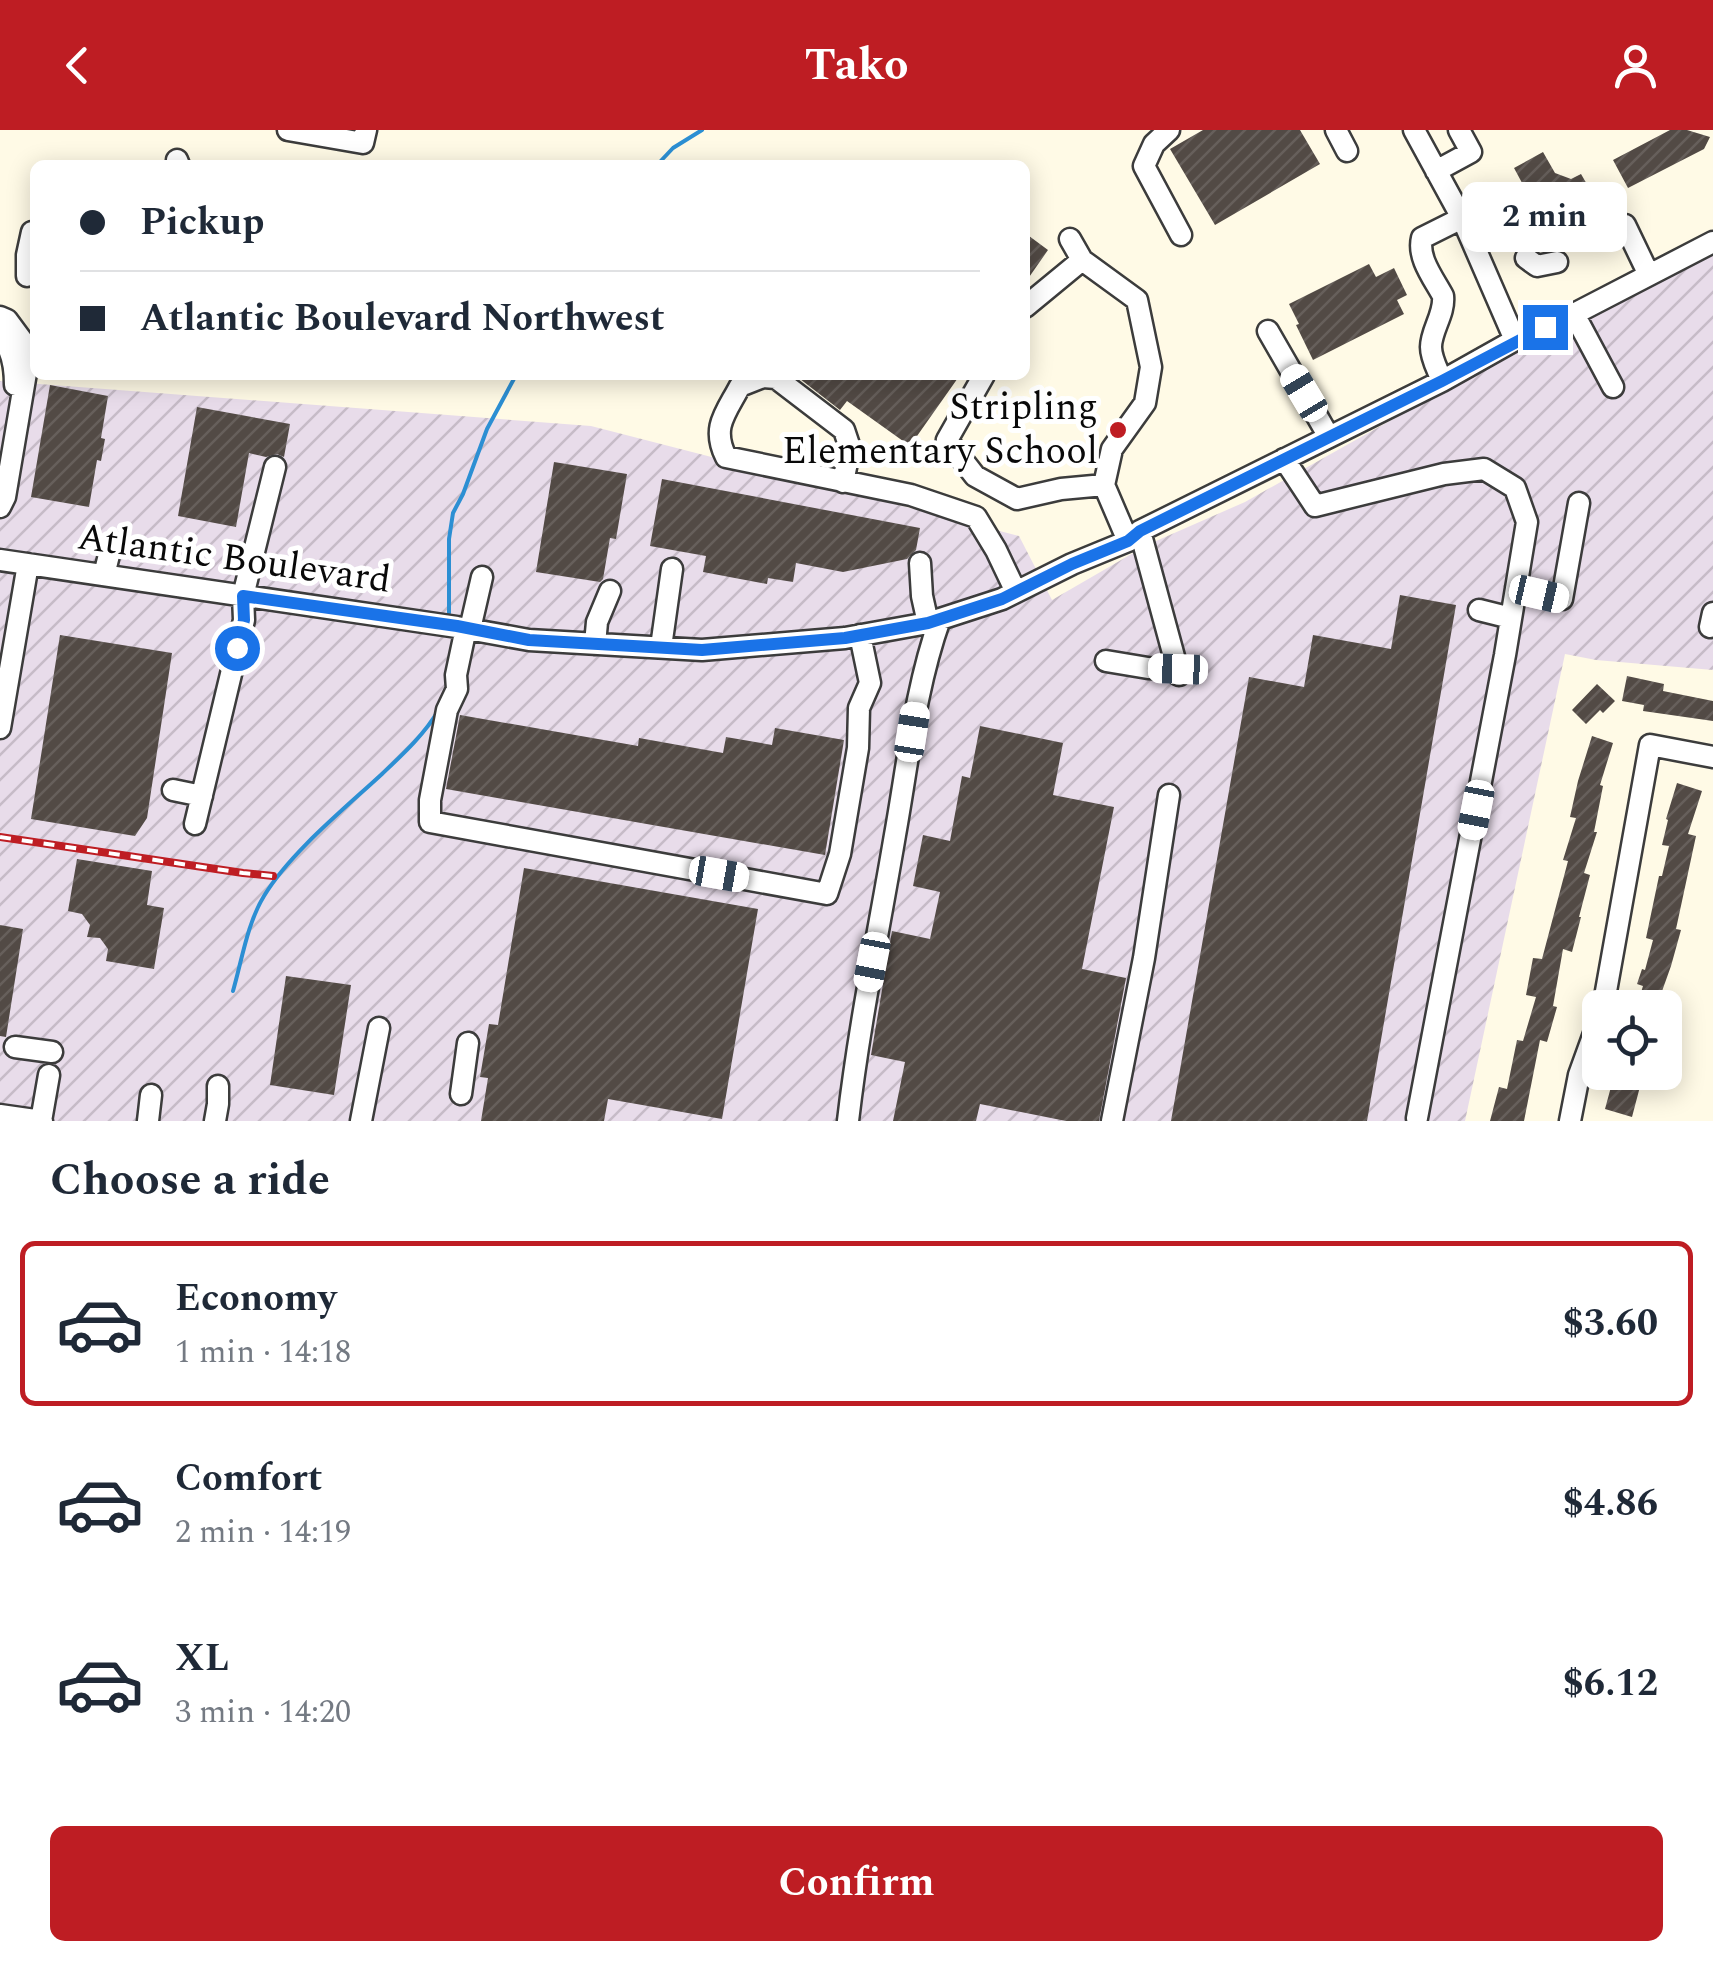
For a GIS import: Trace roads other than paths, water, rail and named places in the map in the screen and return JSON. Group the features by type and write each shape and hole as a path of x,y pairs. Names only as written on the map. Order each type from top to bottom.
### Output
{"street":[{"path":"288,130 363,143 366,130"},
{"path":"1169,130 1154,144 1144,166 1182,235"},
{"path":"1336,130 1347,151"},
{"path":"1414,130 1462,218 1515,340"},
{"path":"1436,170 1471,152 1460,130"},
{"path":"1442,381 1431,343 1443,296 1419,243 1462,218"},
{"path":"1625,225 1649,275"},
{"path":"1070,239 1082,260 1137,300 1151,367 1145,403 1112,449 1104,486 1134,536 1179,672 1106,660"},
{"path":"27,276 30,241"},
{"name":"Atlantic Boulevard","path":"0,560 529,640 702,650 860,635 934,621 1002,599 1713,242"},
{"path":"1526,258 1538,266 1557,262"},
{"path":"1030,303 1082,260"},
{"path":"1574,314 1613,387"},
{"path":"0,317 7,320 24,343 14,366 5,497 0,507"},
{"path":"1268,330 1329,437"},
{"path":"0,336 14,366 15,383 0,470"},
{"path":"755,380 740,386 718,428 726,457 911,495 976,517 1016,592"},
{"path":"779,380 844,430 850,448 843,482"},
{"path":"981,380 947,440 976,476 1018,499 1061,489 1104,486"},
{"path":"1284,460 1314,506 1444,474 1484,469 1515,488 1527,522 1417,1118"},
{"path":"195,824 244,620 243,596 275,467"},
{"path":"1516,588 1562,599 1579,503"},
{"path":"104,576 111,547"},
{"path":"848,1121 916,704 934,621 922,596 920,563"},
{"path":"0,728 8,633 28,564"},
{"path":"661,647 672,569"},
{"path":"482,577 464,628 457,689 447,710 430,800 430,822 828,894 843,836 858,748 859,708 870,683 860,635"},
{"path":"595,644 596,622 610,591"},
{"path":"1479,610 1511,618"},
{"path":"1607,990 1650,745 1713,757"},
{"path":"173,790 202,796"},
{"path":"1112,1121 1170,795"},
{"path":"361,1121 379,1028"},
{"path":"461,1094 468,1043"},
{"path":"15,1046 52,1052"},
{"path":"1570,1121 1582,1067"},
{"path":"0,1116 41,1121 48,1074"},
{"path":"216,1121 218,1086"},
{"path":"148,1121 152,1096"}],"waterway":[{"path":"662,160 702,130"},
{"path":"449,613 453,513 487,429 513,380"},
{"path":"233,991 253,918 275,880 318,832 412,744 438,711"}],"railway":[{"path":"0,837 273,876"}],"place":[{"name":"Stripling Elementary School","path":"1118,430"}]}
